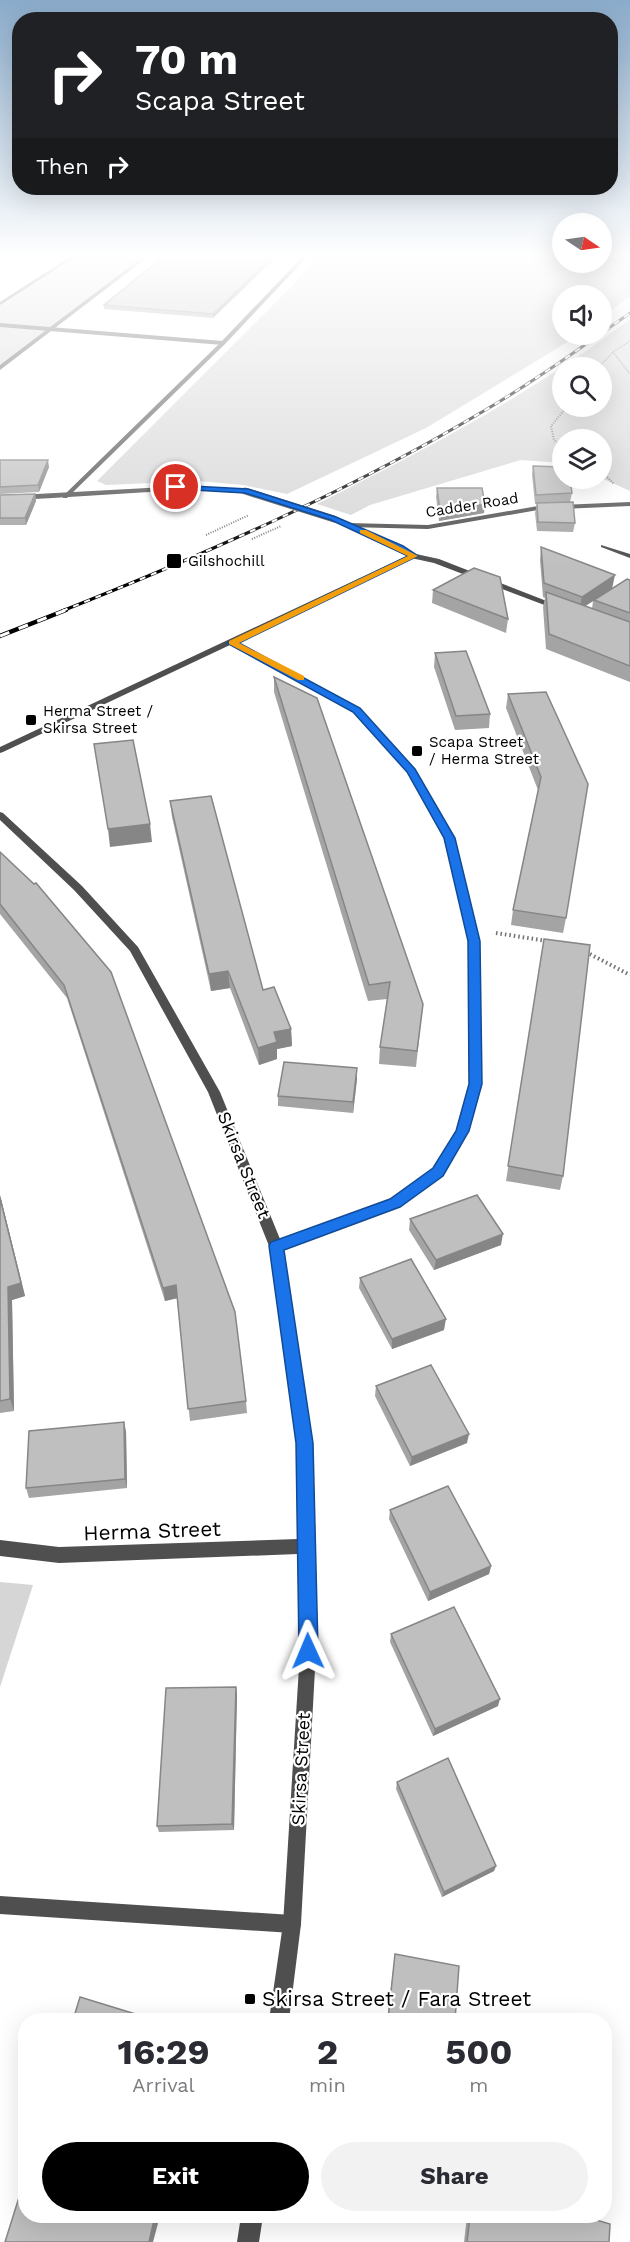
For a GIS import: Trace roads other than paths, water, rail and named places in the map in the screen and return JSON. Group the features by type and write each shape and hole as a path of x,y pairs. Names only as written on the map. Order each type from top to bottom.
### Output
{"street":[{"path":"0,368 14,358"},
{"path":"65,497 208,358"},
{"name":"Cadder Road","path":"0,498 65,497 161,487 218,488 245,491 348,525 428,527 538,508 630,504"},
{"path":"348,525 401,547 414,556 436,561 569,611"},
{"path":"603,546 630,556"},
{"path":"0,750 414,556"},
{"path":"232,643 356,710 411,771 449,838 474,941 476,1084 462,1131 438,1172 395,1203 276,1246"},
{"name":"Skirsa Street","path":"0,815 78,888 134,949 214,1092 276,1246 304,1443 308,1651 291,1924 280,2013"},
{"name":"Herma Street","path":"0,1548 59,1555 307,1546"},
{"path":"0,1905 291,1924"},
{"path":"248,2242 251,2223"}],"railway":[{"path":"62,611 223,544 329,495 432,441 501,401 566,358"},
{"path":"0,636 66,610"}],"place":[{"name":"Gilshochill","path":"174,561"},
{"name":"Herma Street / Skirsa Street","path":"31,720"},
{"name":"Scapa Street / Herma Street","path":"417,751"},
{"name":"Skirsa Street / Fara Street","path":"250,1999"}]}
